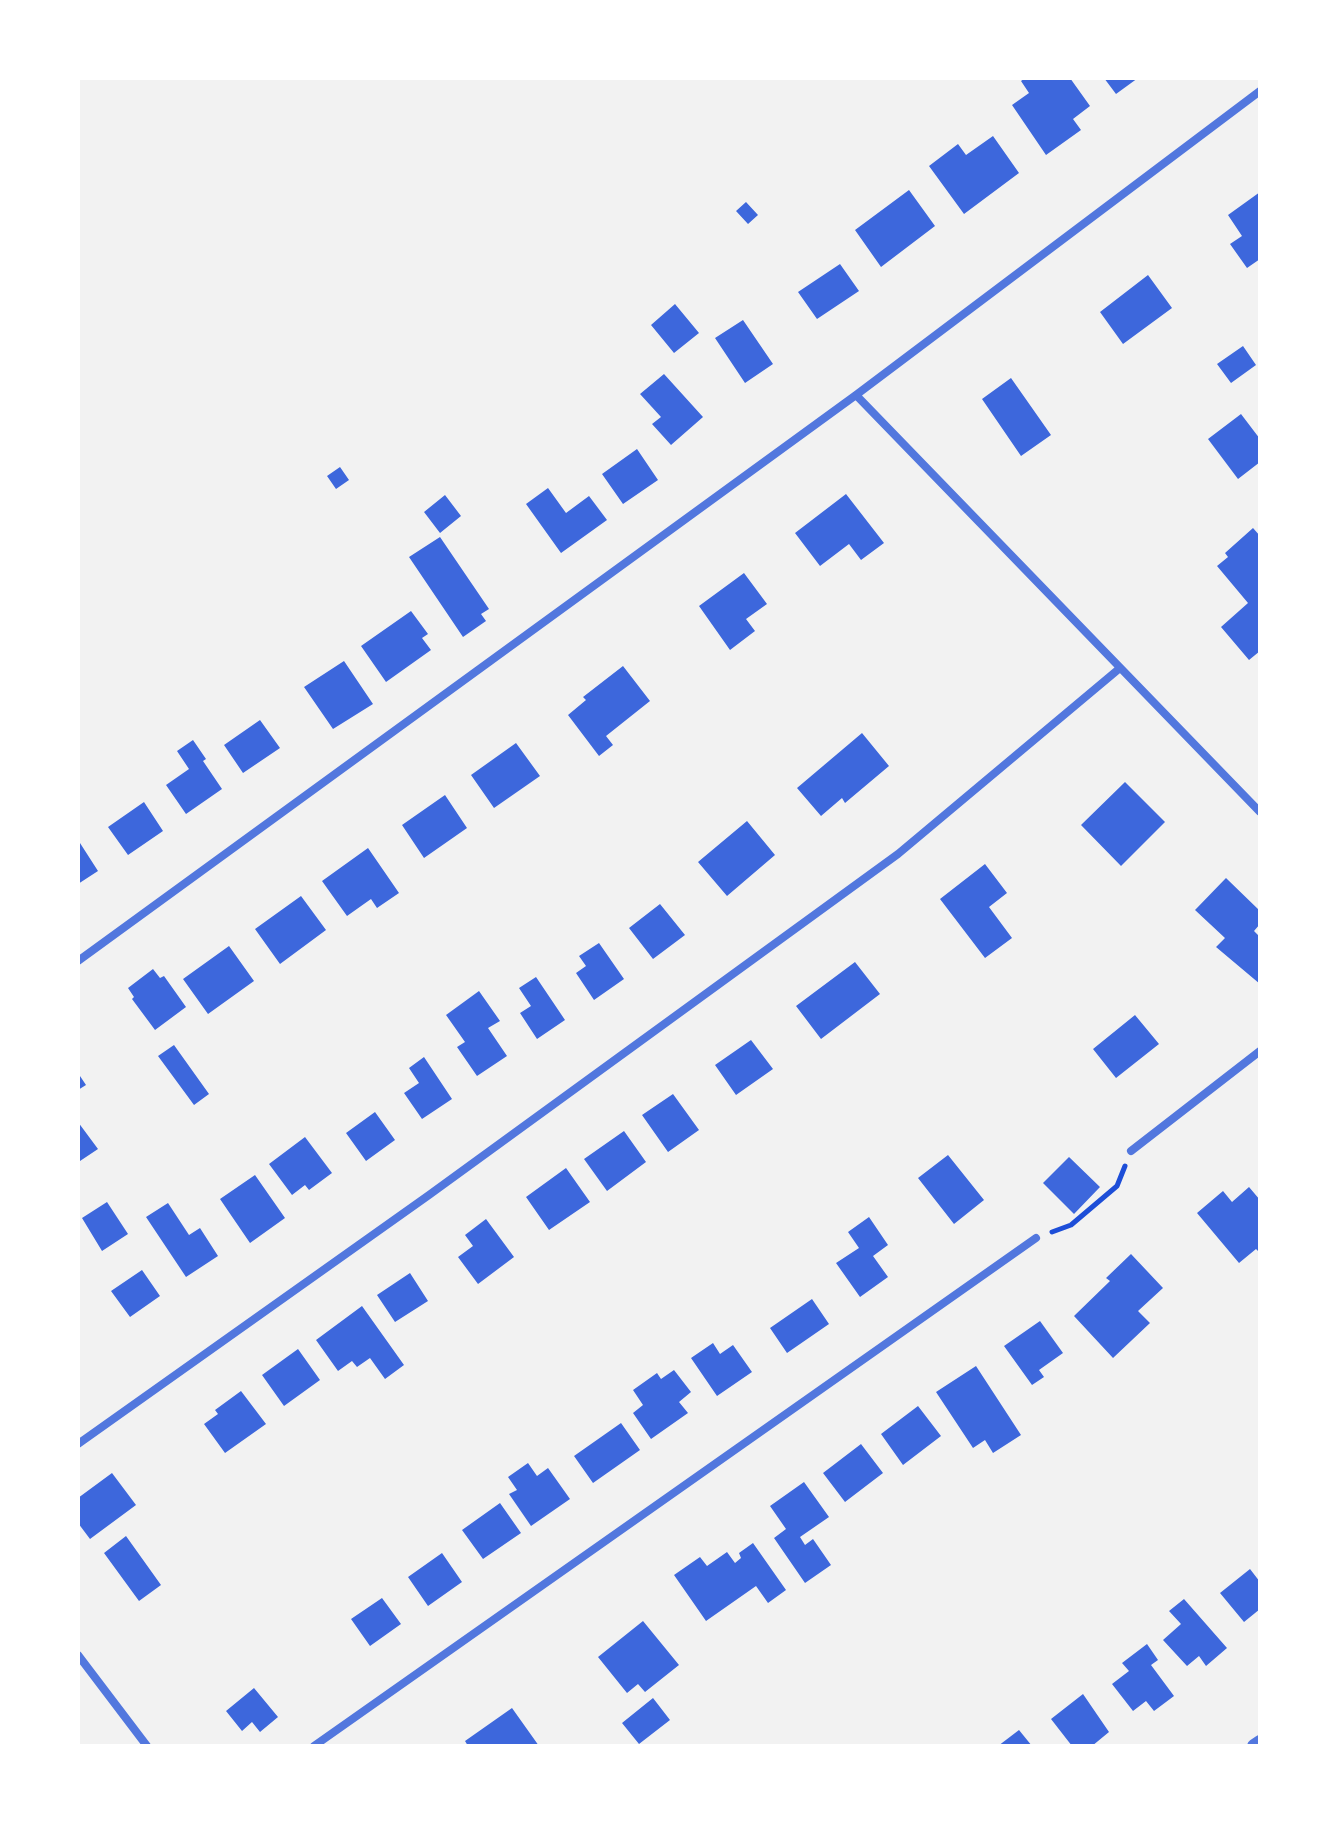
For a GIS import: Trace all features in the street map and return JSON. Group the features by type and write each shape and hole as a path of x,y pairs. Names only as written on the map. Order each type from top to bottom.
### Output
{"street":[{"path":"78,961 856,395 1260,91"},
{"path":"856,395 1260,812"},
{"path":"78,1444 429,1195 898,854 1120,668"},
{"path":"1131,1151 1260,1051"},
{"path":"314,1746 1036,1238"},
{"path":"78,1655 147,1746"},
{"path":"1254,1746 1260,1742"}],"path":[{"path":"1036,1238 1071,1225 1117,1186 1131,1151"}],"building":[{"path":"1025,78 1070,78 1090,106 1073,119 1081,130 1046,155 1012,105 1029,93 1021,81"},
{"path":"1104,78 1138,78 1116,94"},
{"path":"993,136 1019,173 964,214 929,166 958,144 966,155"},
{"path":"909,190 935,226 881,267 855,230"},
{"path":"1260,192 1260,259 1247,268 1230,244 1242,236 1228,215"},
{"path":"746,202 758,215 748,224 736,211"},
{"path":"840,264 859,291 817,319 798,292"},
{"path":"1148,275 1172,308 1123,344 1100,312"},
{"path":"675,304 699,333 674,353 651,325"},
{"path":"743,320 773,364 745,383 715,338"},
{"path":"1243,346 1256,365 1231,383 1217,364"},
{"path":"664,374 703,417 671,445 652,424 661,417 640,394"},
{"path":"1011,378 1051,435 1021,456 982,399"},
{"path":"1241,414 1260,439 1260,462 1238,479 1208,439"},
{"path":"637,449 658,480 623,504 602,474"},
{"path":"340,467 349,480 336,489 327,476"},
{"path":"548,488 566,513 589,496 607,520 561,553 526,504"},
{"path":"846,494 884,543 861,560 849,544 820,566 795,533"},
{"path":"445,495 461,516 440,533 424,512"},
{"path":"1253,528 1260,536 1260,651 1249,660 1221,627 1248,603 1217,566 1228,557 1225,553"},
{"path":"440,537 489,609 481,614 486,621 463,637 409,557"},
{"path":"744,573 767,604 746,619 755,631 730,650 699,606"},
{"path":"411,611 428,634 422,638 431,650 386,682 361,646"},
{"path":"344,661 373,704 333,729 304,687"},
{"path":"623,666 650,701 606,736 613,745 599,756 568,715 586,700 583,697"},
{"path":"260,720 280,748 243,773 224,745"},
{"path":"862,733 889,766 845,803 842,798 821,816 797,788"},
{"path":"193,740 222,789 186,814 166,785 189,769 177,751"},
{"path":"516,743 540,776 494,808 471,775"},
{"path":"1125,782 1165,822 1121,866 1081,825"},
{"path":"445,795 467,828 424,858 402,825"},
{"path":"144,802 163,831 128,855 108,827"},
{"path":"747,821 775,855 727,896 698,862"},
{"path":"80,843 98,871 78,884 78,845"},
{"path":"368,848 399,893 377,908 371,899 347,916 322,881"},
{"path":"985,864 1007,893 989,907 1012,938 985,958 940,899"},
{"path":"1226,878 1260,911 1260,924 1254,931 1260,937 1260,984 1216,947 1225,938 1195,910"},
{"path":"301,896 326,930 280,964 255,929"},
{"path":"660,904 685,935 653,959 629,928"},
{"path":"599,943 624,979 594,1000 576,973 586,966 579,956"},
{"path":"229,946 254,981 208,1014 183,979"},
{"path":"855,962 880,994 821,1039 796,1006"},
{"path":"153,969 160,978 164,976 186,1007 155,1030 132,999 134,997 128,988"},
{"path":"536,977 565,1020 537,1039 520,1013 531,1006 519,988"},
{"path":"479,991 500,1021 488,1028 507,1056 477,1076 457,1047 465,1042 446,1015"},
{"path":"1135,1015 1159,1044 1116,1078 1093,1049"},
{"path":"751,1040 773,1069 736,1095 715,1065"},
{"path":"174,1045 209,1094 194,1105 158,1056"},
{"path":"424,1057 452,1099 422,1119 404,1093 419,1083 409,1068"},
{"path":"78,1073 86,1085 78,1090"},
{"path":"673,1094 699,1130 668,1152 642,1115"},
{"path":"375,1112 395,1140 366,1161 346,1133"},
{"path":"78,1122 98,1149 80,1161 78,1158"},
{"path":"624,1131 646,1162 607,1191 584,1159"},
{"path":"305,1137 332,1173 309,1190 305,1185 292,1195 269,1164"},
{"path":"948,1155 984,1200 954,1224 918,1178"},
{"path":"1069,1157 1100,1187 1074,1214 1043,1183"},
{"path":"566,1168 590,1202 549,1230 526,1197"},
{"path":"255,1175 285,1218 250,1243 220,1199"},
{"path":"1249,1187 1260,1200 1260,1253 1256,1249 1239,1263 1197,1213 1223,1191 1232,1202"},
{"path":"107,1202 128,1234 102,1251 82,1218"},
{"path":"168,1203 189,1235 200,1228 218,1256 186,1277 146,1217"},
{"path":"869,1217 888,1245 873,1256 888,1277 860,1297 836,1263 859,1248 848,1232"},
{"path":"486,1219 514,1257 478,1284 458,1257 473,1246 465,1235"},
{"path":"1131,1254 1163,1288 1138,1311 1150,1323 1113,1358 1074,1316 1110,1281 1106,1278"},
{"path":"142,1270 160,1296 130,1317 111,1291"},
{"path":"410,1273 428,1301 395,1322 377,1295"},
{"path":"812,1299 829,1324 787,1353 770,1328"},
{"path":"362,1306 404,1365 385,1379 370,1358 357,1367 352,1361 338,1371 316,1340"},
{"path":"1040,1321 1063,1353 1039,1370 1044,1377 1032,1385 1004,1346"},
{"path":"713,1343 720,1354 733,1345 752,1372 717,1396 691,1358"},
{"path":"298,1349 320,1380 284,1406 262,1375"},
{"path":"976,1366 1021,1435 993,1453 985,1440 973,1448 936,1392"},
{"path":"674,1370 691,1392 679,1402 688,1413 651,1439 633,1413 643,1405 633,1390 657,1373 661,1379"},
{"path":"241,1391 266,1424 225,1453 204,1424 218,1414 215,1410"},
{"path":"918,1406 941,1436 903,1465 881,1434"},
{"path":"621,1423 640,1450 593,1483 574,1456"},
{"path":"861,1444 883,1473 845,1502 823,1473"},
{"path":"528,1463 537,1476 548,1468 570,1499 531,1526 509,1494 517,1490 508,1477"},
{"path":"112,1473 136,1505 90,1539 78,1523 78,1498"},
{"path":"804,1482 829,1517 800,1537 805,1545 813,1539 831,1565 805,1583 774,1538 786,1529 770,1506"},
{"path":"500,1503 521,1533 483,1559 462,1530"},
{"path":"126,1536 161,1585 139,1601 104,1553"},
{"path":"753,1543 786,1590 768,1603 756,1586 706,1621 674,1575 700,1557 707,1566 727,1552 735,1563 741,1558 739,1553"},
{"path":"442,1553 462,1582 428,1606 408,1577"},
{"path":"1250,1569 1260,1582 1260,1609 1244,1622 1220,1593"},
{"path":"382,1598 401,1624 370,1646 351,1619"},
{"path":"1184,1599 1227,1648 1206,1666 1199,1656 1187,1666 1163,1640 1181,1624 1169,1611"},
{"path":"643,1621 679,1665 645,1692 638,1684 627,1693 598,1657"},
{"path":"1147,1644 1158,1660 1151,1665 1174,1696 1154,1711 1146,1701 1133,1711 1112,1684 1129,1671 1122,1663"},
{"path":"254,1688 278,1717 260,1732 252,1722 242,1731 226,1711"},
{"path":"1083,1694 1109,1732 1092,1746 1072,1746 1051,1719"},
{"path":"653,1698 670,1720 639,1744 622,1723"},
{"path":"512,1708 539,1746 468,1746 465,1741"},
{"path":"1019,1730 1032,1746 998,1746"}]}
